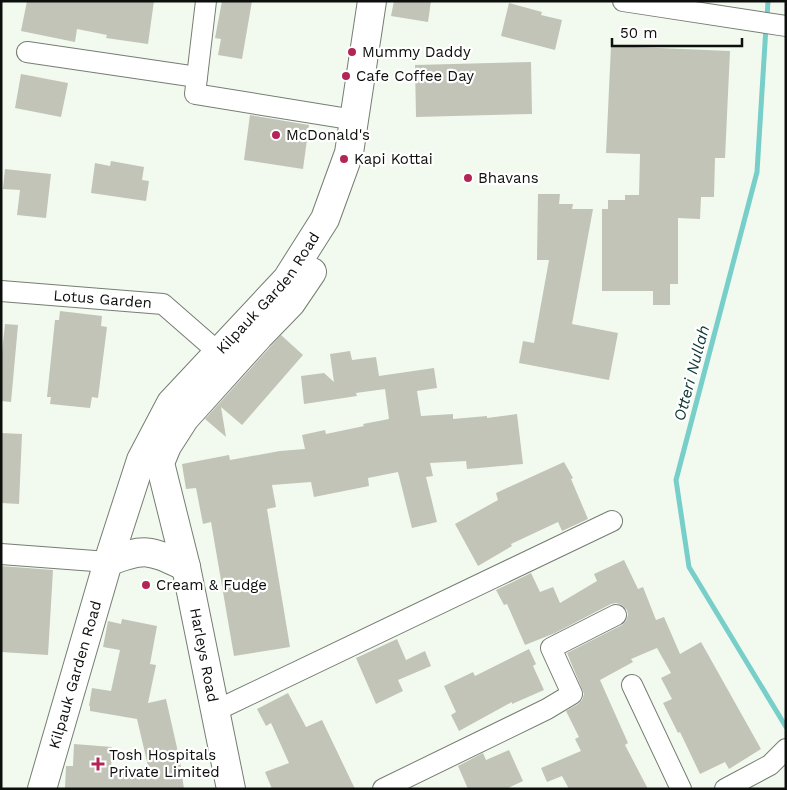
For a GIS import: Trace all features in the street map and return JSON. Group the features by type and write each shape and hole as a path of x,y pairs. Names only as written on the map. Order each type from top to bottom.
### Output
{"main road":[{"name":"Kilpauk Garden Road","path":"42,789 108,562 141,460 171,403 287,279 325,219 349,153 372,1"},
{"name":"Harleys Road","path":"231,789 186,567 160,463 167,446 185,418 291,303 324,255 344,219 364,160 389,1"},
{"path":"108,562 133,552 155,553 186,567"}],"street":[{"path":"206,1 195,94 354,120"},
{"path":"623,1 782,26"},
{"path":"27,52 197,77"},
{"name":"Lotus Garden","path":"1,291 163,304 218,352"},
{"path":"215,711 612,521"},
{"path":"1,554 108,562"},
{"path":"383,789 547,709 572,694 551,648 616,615"},
{"path":"632,685 681,789"},
{"path":"725,789 770,765 786,749"}],"building":[{"path":"27,1 154,1 148,44 106,38 107,35 77,29 75,42 21,31"},
{"path":"222,1 252,1 242,59 218,55 221,39 215,38"},
{"path":"394,1 431,1 428,22 391,16"},
{"path":"509,3 542,12 541,15 562,20 555,50 501,36"},
{"path":"611,46 730,51 725,158 715,158 714,197 701,197 700,219 678,218 678,284 670,284 670,305 653,305 653,291 602,291 602,209 608,209 608,200 625,200 625,195 639,195 640,154 606,153"},
{"path":"531,62 532,114 416,117 415,65"},
{"path":"21,74 68,83 61,117 15,108"},
{"path":"250,115 309,125 303,169 244,160"},
{"path":"111,161 144,167 142,180 149,181 146,201 91,193 95,163 110,166"},
{"path":"5,169 51,174 46,218 17,215 20,190 3,189"},
{"path":"538,194 560,194 559,204 573,204 572,209 593,209 572,324 618,333 609,380 519,363 523,341 534,343 549,260 537,260"},
{"path":"60,311 102,316 101,326 107,327 98,398 92,397 90,408 50,404 51,397 47,397 55,320 59,320"},
{"path":"5,324 18,325 11,402 1,401 1,361"},
{"path":"281,335 303,355 242,425 221,407 226,437 205,419"},
{"path":"350,351 352,360 376,357 379,376 434,368 437,388 417,391 421,416 453,414 453,419 487,416 487,418 517,414 523,464 467,469 466,461 430,463 433,476 426,477 437,522 412,528 398,472 368,478 369,486 314,497 311,482 272,485 276,507 267,509 290,647 234,656 211,522 203,524 196,488 186,489 182,464 229,455 230,460 280,451 305,449 302,435 325,430 326,434 389,419 385,389 356,393 357,396 304,404 301,376 324,373 334,382 330,354"},
{"path":"1,433 22,434 19,504 1,503"},
{"path":"564,462 573,478 571,479 588,519 562,531 558,522 511,544 512,546 478,566 455,524 498,500 496,493"},
{"path":"624,560 638,589 643,587 656,620 664,617 680,654 701,642 761,749 729,769 725,762 700,774 680,732 678,733 663,703 672,699 661,678 671,673 657,648 631,659 633,662 600,680 628,743 625,745 648,789 569,789 562,776 547,782 541,768 581,751 575,739 579,737 566,711 578,704 584,694 567,653 622,625 628,615 627,610 622,605 611,604 555,633 525,645 507,604 504,605 496,590 531,573 540,592 553,587 560,603 597,581 594,574"},
{"path":"1,566 53,570 48,655 1,652"},
{"path":"122,619 157,626 150,664 156,665 148,703 166,699 180,761 184,789 65,788 66,766 73,766 74,744 112,747 111,772 148,766 137,719 90,711 89,706 92,688 111,691 120,650 103,647 108,621 121,624"},
{"path":"397,639 406,660 425,651 431,666 398,680 403,691 376,704 356,658"},
{"path":"529,649 536,664 533,666 544,690 512,704 512,702 459,731 451,715 456,712 444,686 473,672 475,676"},
{"path":"288,693 306,727 322,720 355,789 272,789 265,772 289,763 271,723 266,726 257,709"},
{"path":"509,750 523,781 506,789 468,789 458,766 483,753 486,760"}],"waterway":[{"name":"Otteri Nullah","path":"767,18 768,1"},
{"name":"Otteri Nullah","path":"766,27 757,172 676,480 689,567 786,727"}],"place":[{"name":"Mummy Daddy","path":"352,52"},
{"name":"Cafe Coffee Day","path":"346,76"},
{"name":"McDonald's","path":"276,135"},
{"name":"Kapi Kottai","path":"344,159"},
{"name":"Bhavans","path":"468,178"},
{"name":"Cream & Fudge","path":"146,585"},
{"name":"Tosh Hospitals Private Limited","path":"98,764"}]}
